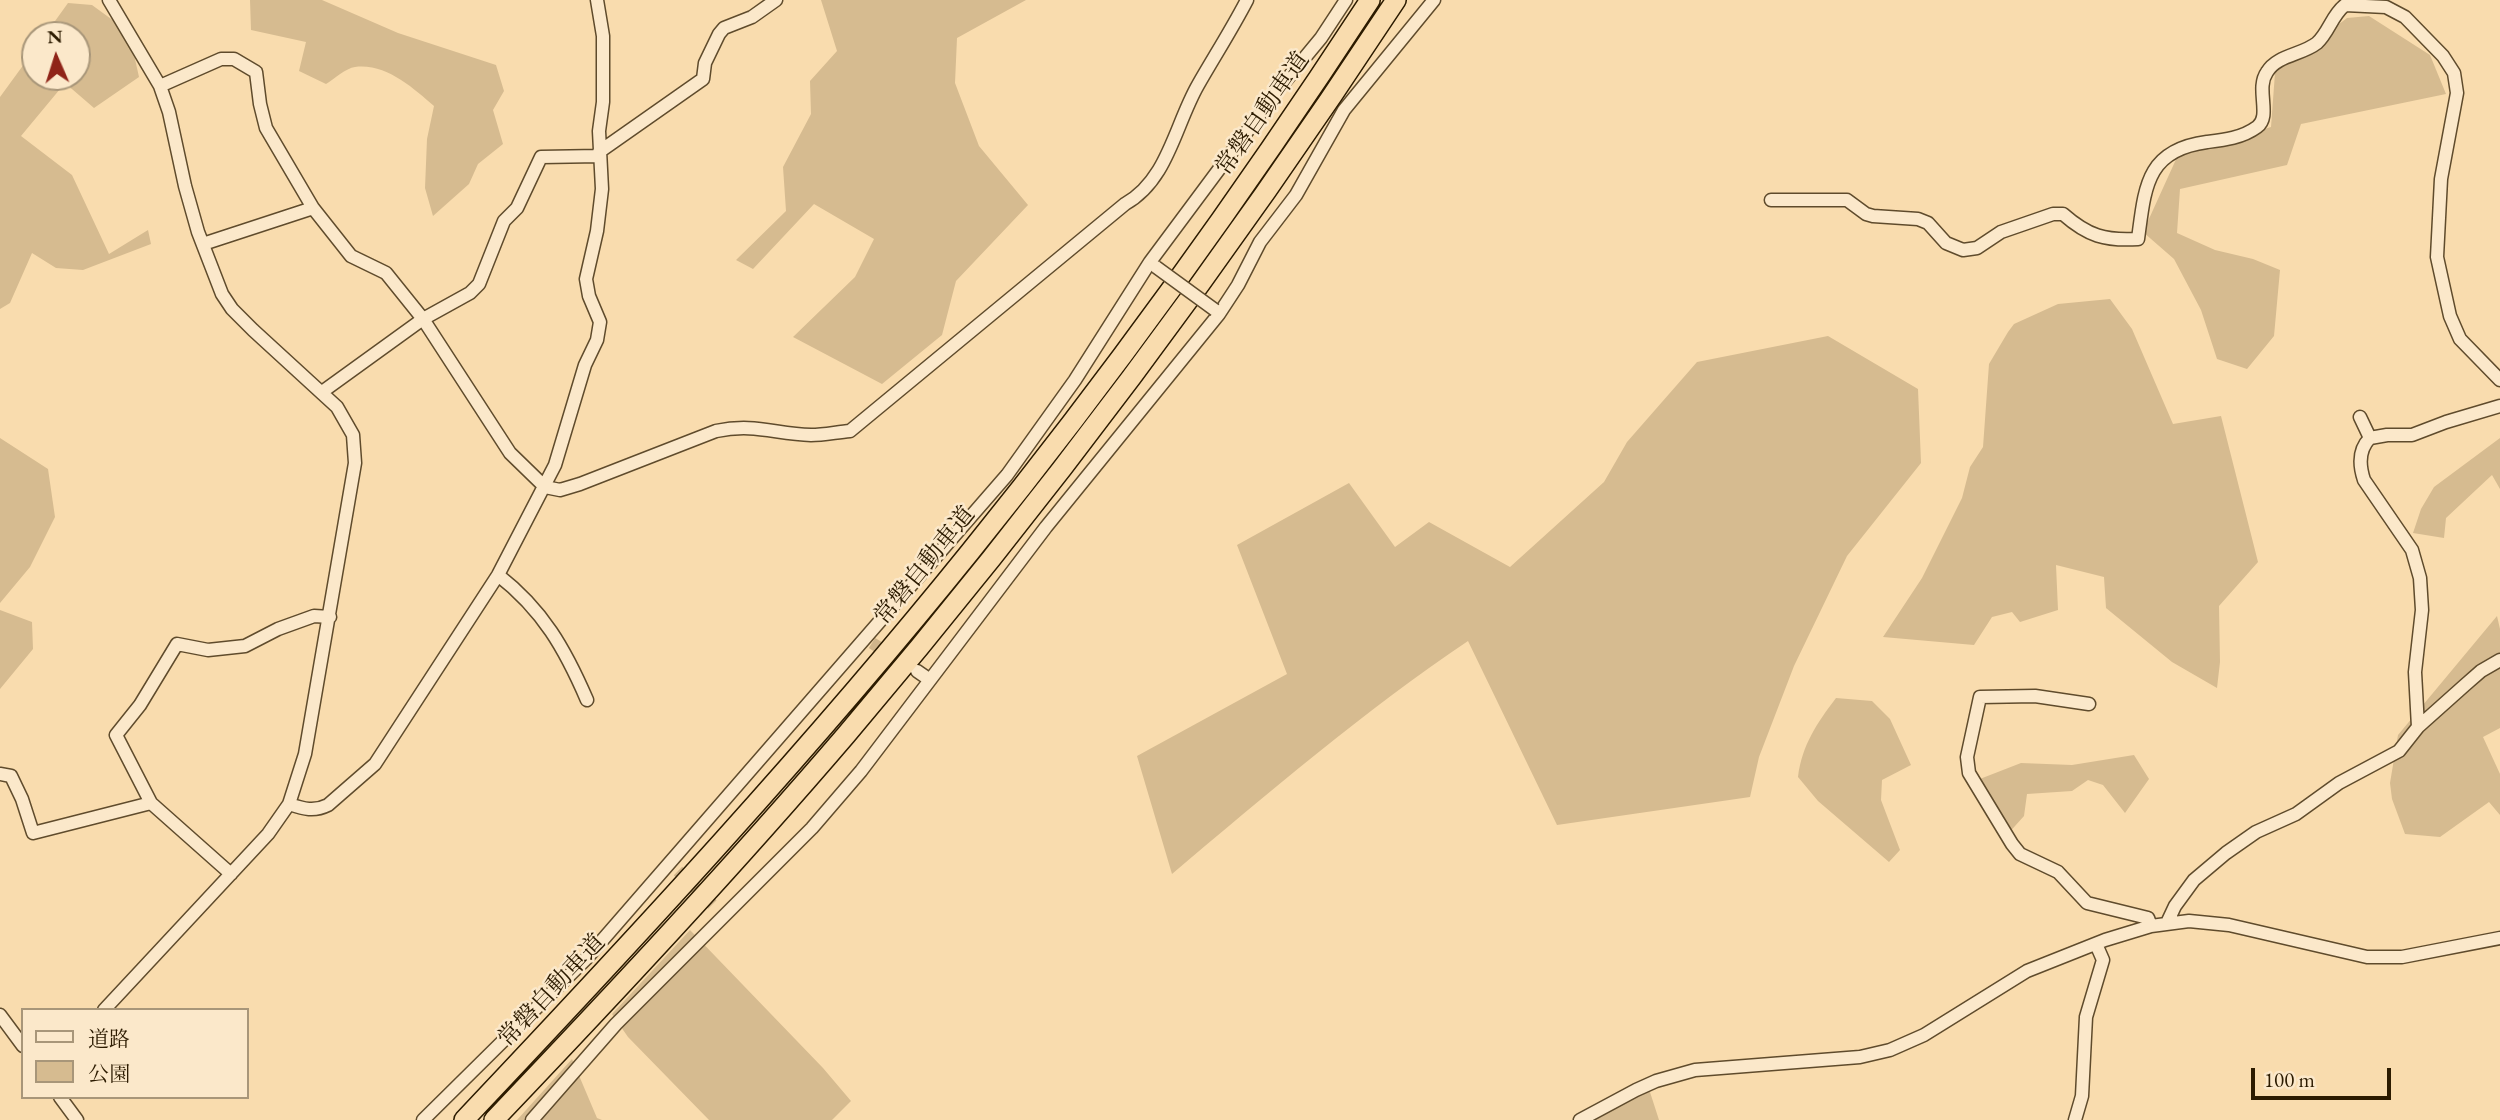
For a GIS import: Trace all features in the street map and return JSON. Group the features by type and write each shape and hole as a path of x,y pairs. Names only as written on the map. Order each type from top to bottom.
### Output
{"highway":[{"name":"常磐自動車道","path":"464,1120 681,888 826,724 971,551 1172,287 1288,123 1370,0"},
{"name":"常磐自動車道","path":"494,1120 696,904 853,726 989,562 1190,298 1306,134 1396,0"}],"street":[{"path":"106,1008 268,834 289,804 305,754 355,463 353,435 337,407 232,309 222,295 185,186 169,112 160,86 109,0"},
{"path":"289,804 305,810 319,810 375,764 498,575 555,465 586,365 597,340 600,322 589,296 586,279 597,231 602,189 599,154 603,36 597,0"},
{"path":"322,393 423,319 470,293 479,284 504,221 517,208 541,157 599,154 703,79 705,63 724,28 752,18 776,0"},
{"path":"160,86 222,59 234,59 256,72 266,128 313,208 351,256 386,273 423,319 510,453 545,487 560,490 716,430 763,427 811,435 850,431 1125,204 1141,195 1150,185 1174,140 1197,87 1247,0"},
{"path":"423,1120 586,959 670,860 869,641 1007,475 1076,380 1153,265 1278,90 1321,38 1346,0"},
{"path":"532,1120 721,910 812,828 861,771 1046,527 1238,285 1260,242 1296,195 1344,110 1434,0"},
{"path":"1771,200 1847,200 1873,216 1918,219 1927,223 1946,243 1963,250 1978,248 2001,232 2053,214 2063,214 2079,228 2101,237 2112,240 2138,239 2145,195 2154,170 2165,156 2187,145 2233,138 2258,126 2264,118 2261,82 2268,69 2278,61 2318,42 2338,11 2345,5 2386,4 2404,17 2443,56 2454,73 2458,93 2441,179 2438,267 2450,316 2460,339 2500,380"},
{"path":"203,244 313,208"},
{"path":"1153,265 1217,312"},
{"path":"2418,727 2415,672 2422,610 2420,578 2412,550 2364,480 2360,452 2371,438 2412,435 2500,406"},
{"path":"2360,417 2371,438"},
{"path":"498,575 520,592 549,626 568,658 587,700"},
{"path":"230,874 150,803 116,736 140,705 177,644 208,650 245,646 278,629 314,616 330,617"},
{"path":"2167,923 2175,906 2194,880 2226,853 2256,832 2296,814 2339,783 2399,751 2418,727 2481,671 2500,660"},
{"path":"916,671 930,680"},
{"path":"2089,704 2035,696 1980,697 1967,757 1969,773 2012,844 2021,853 2058,872 2087,903 2148,918 2151,926"},
{"path":"0,774 10,776 22,799 33,833 150,803"},
{"path":"670,860 678,871"},
{"path":"1580,1120 1656,1081 1696,1070 1860,1057 1890,1050 1924,1035 2026,971 2151,926 2189,921 2229,925 2367,957 2402,957 2500,938"},
{"path":"2075,1120 2082,1096 2086,1017 2103,960 2096,944"},
{"path":"0,1015 21,1043"},
{"path":"61,1099 77,1120"}],"green space":[{"path":"250,0 322,0 398,33 496,65 504,91 493,110 503,144 478,164 469,184 433,216 425,188 427,139 434,106 398,78 377,69 351,68 326,84 299,71 306,42 251,30"},
{"path":"821,0 1026,0 957,38 955,83 979,146 1028,205 956,281 942,335 882,384 793,337 855,277 874,239 814,204 753,269 736,260 786,211 783,167 811,114 810,81 837,51"},
{"path":"68,3 92,5 129,32 139,77 94,108 74,91 91,91 91,21 55,21"},
{"path":"2369,16 2430,55 2446,94 2301,124 2287,165 2180,189 2177,233 2215,250 2253,259 2280,270 2274,336 2247,369 2217,359 2201,310 2174,259 2143,232 2178,155 2271,127 2275,73 2347,18"},
{"path":"21,68 21,91 58,91 21,136 72,175 109,254 148,230 151,244 83,270 56,268 32,253 10,303 0,309 0,97"},
{"path":"2110,299 2132,329 2173,424 2221,416 2258,562 2219,606 2220,662 2217,688 2172,662 2106,608 2104,577 2056,565 2058,610 2020,622 2012,612 1992,617 1974,645 1883,637 1922,578 1962,498 1970,467 1983,447 1989,364 2008,332 2014,324 2058,304"},
{"path":"1828,336 1918,389 1921,463 1847,556 1794,666 1759,757 1750,797 1557,825 1468,641 1354,724 1172,874 1137,756 1287,674 1237,545 1349,483 1395,547 1429,522 1510,567 1604,482 1627,442 1697,362"},
{"path":"0,438 48,469 55,517 30,567 0,603"},
{"path":"2500,438 2500,489 2492,475 2446,518 2444,538 2413,533 2421,509 2434,487"},
{"path":"0,610 32,622 33,649 0,689"},
{"path":"2497,616 2500,629 2500,728 2483,737 2500,774 2500,815 2489,802 2440,837 2405,834 2392,799 2390,783 2398,735"},
{"path":"1836,698 1872,701 1890,719 1911,765 1882,780 1881,800 1900,850 1889,862 1818,801 1798,777 1811,735"},
{"path":"2134,755 2149,779 2125,813 2103,785 2088,780 2072,791 2027,794 2024,816 2006,836 1967,784 2021,763 2072,765"},
{"path":"690,930 823,1068 851,1101 832,1120 709,1120 628,1037 612,1014"},
{"path":"572,1059 597,1118 602,1120 517,1120"},
{"path":"1649,1089 1659,1120 1588,1120"}],"tunnel":[{"path":"872,643 910,667"},
{"path":"678,871 715,907"}]}
